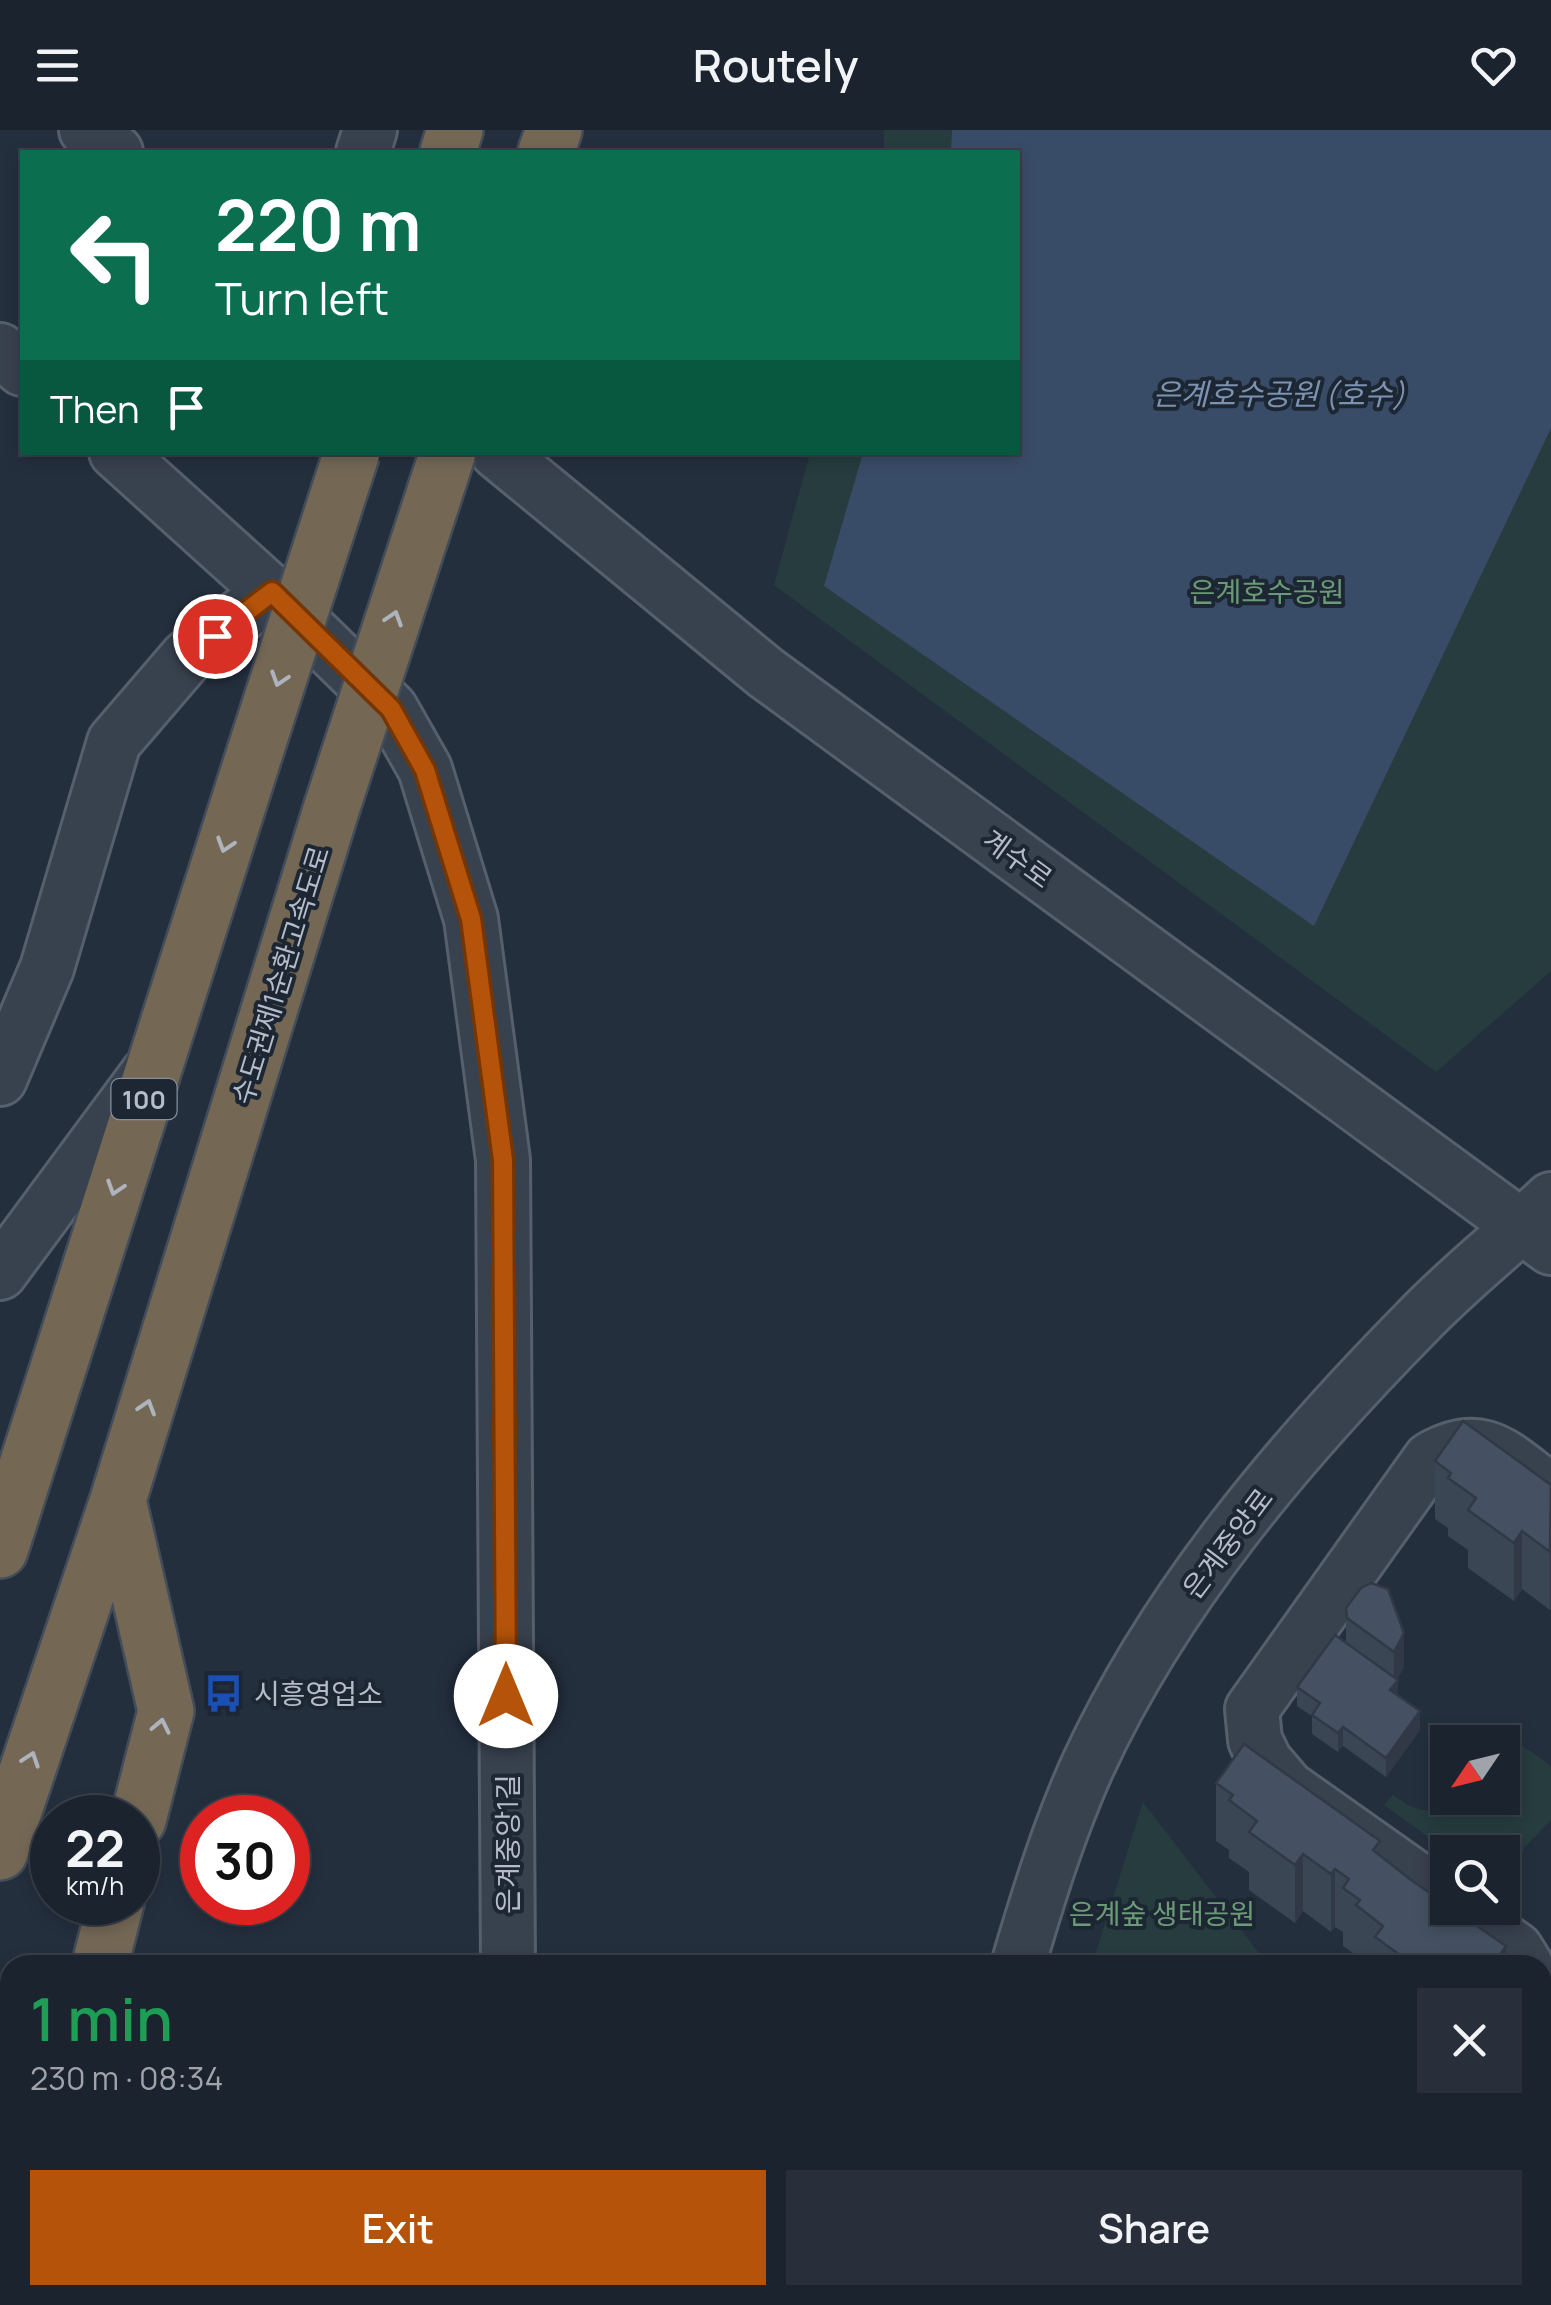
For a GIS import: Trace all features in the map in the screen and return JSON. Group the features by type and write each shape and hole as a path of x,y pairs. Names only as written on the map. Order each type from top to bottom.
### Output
{"highway":[{"name":"100","path":"0,1550 351,455"},
{"name":"수도권제1순환고속도로","path":"0,1852 118,1500 332,810 447,455"},
{"name":"100","path":"0,1503 33,1444"},
{"path":"118,1500 166,1711 144,1795"},
{"path":"103,1955 110,1925"}],"street":[{"path":"86,130 113,150"},
{"path":"0,350 20,368"},
{"name":"은계중앙1길","path":"119,455 272,592 391,709 425,770 471,919 503,1160 508,1955"},
{"name":"계수로","path":"500,455 766,673 1541,1225"},
{"path":"0,1079 47,968 114,742 187,658 272,592"},
{"path":"0,1274 155,1064"},
{"name":"은계중앙로","path":"1021,1955 1047,1870 1088,1766 1129,1686 1171,1617 1296,1454 1352,1390 1420,1318 1541,1225"},
{"path":"1430,1888 1288,1788 1265,1761 1256,1740 1252,1709 1430,1460 1453,1446 1490,1447 1551,1491"},
{"path":"1481,1925 1520,1955"}],"green space":[{"name":"은계호수공원 (호수)","path":"884,130 1551,130 1551,971 1436,1072 774,585 809,455 1020,455 1020,150 884,150"},
{"path":"1520,1747 1551,1766 1551,1820 1520,1857 1520,1835 1430,1835 1430,1838 1384,1805 1393,1795 1409,1805 1430,1810 1430,1815 1520,1815"},
{"name":"은계숲 생태공원","path":"1143,1802 1260,1955 1095,1955"}],"water":[{"name":"은계호수공원 (호수)","path":"952,130 1551,130 1551,428 1314,926 824,586 862,455 1020,455 1020,150 951,150"}],"building":[{"path":"1463,1421 1551,1485 1550,1552 1522,1531 1514,1543 1468,1510 1476,1498 1448,1478 1451,1473 1435,1461"},
{"path":"1371,1583 1388,1589 1404,1633 1394,1652 1347,1618 1346,1608 1361,1588"},
{"path":"1335,1635 1398,1680 1390,1690 1420,1711 1386,1758 1343,1727 1338,1733 1312,1715 1320,1703 1297,1687"},
{"path":"1244,1744 1380,1841 1373,1850 1430,1893 1430,1925 1476,1925 1506,1946 1500,1955 1400,1955 1375,1937 1383,1926 1356,1905 1360,1900 1343,1888 1349,1879 1335,1869 1331,1874 1303,1854 1295,1865 1249,1832 1257,1821 1229,1800 1233,1795 1216,1783"}],"place":[{"name":"시흥영업소","path":"224,1693"}],"route":[{"path":"215,636 272,592 391,709 425,770 471,919 503,1160 506,1696"}],"park label":[{"name":"은계호수공원","path":"1267,591"}]}
